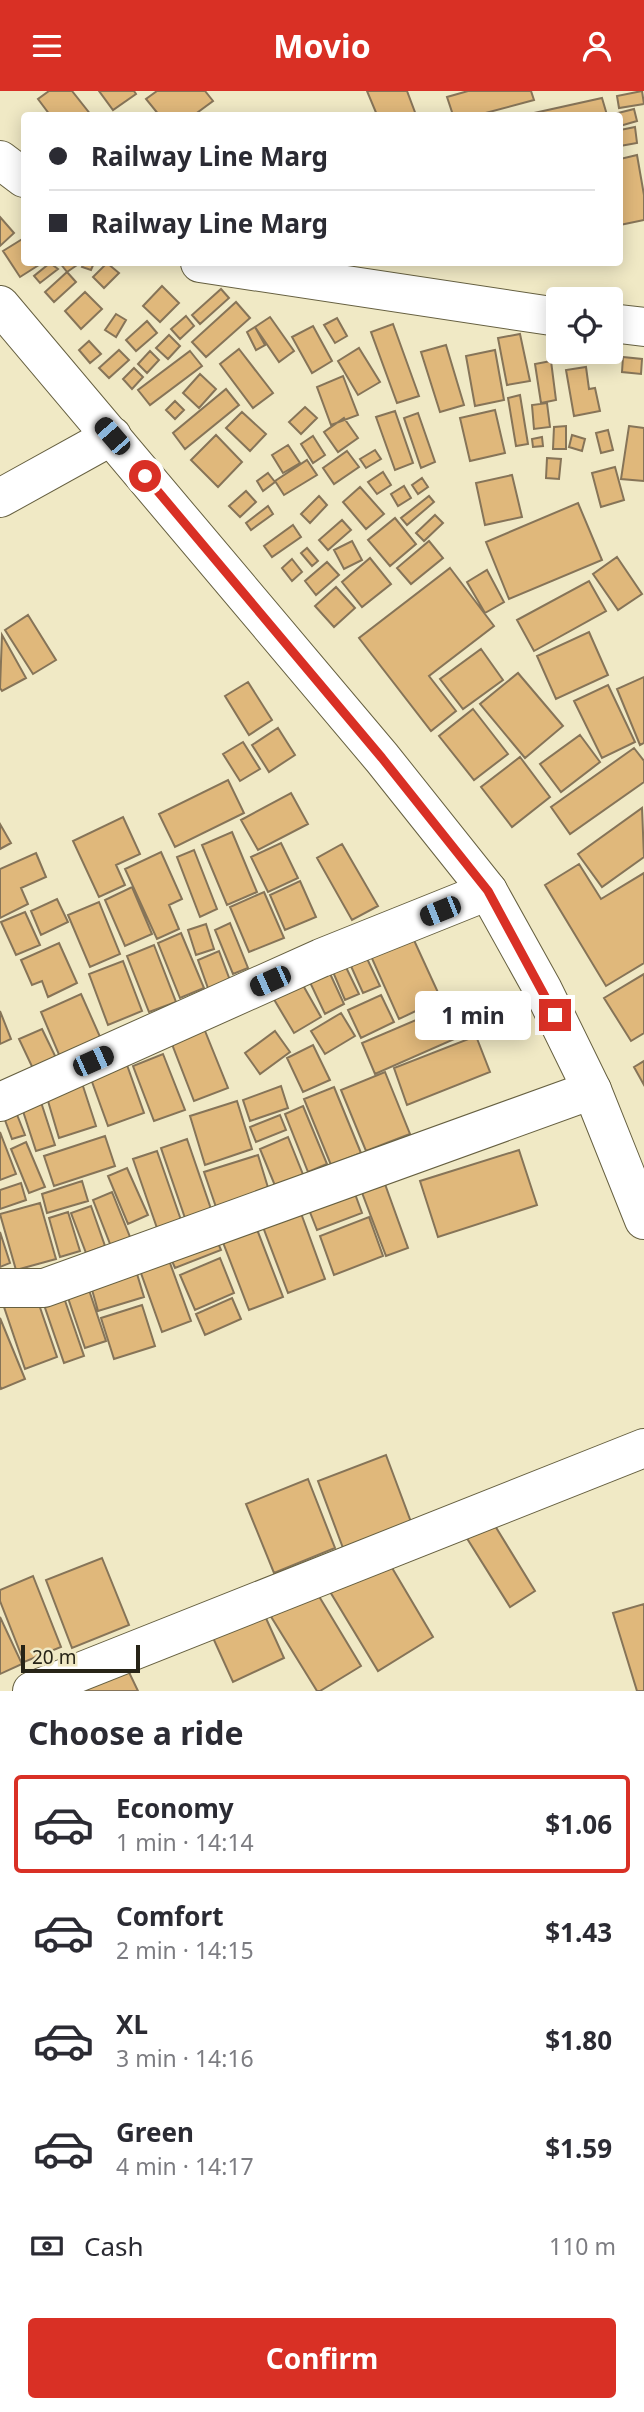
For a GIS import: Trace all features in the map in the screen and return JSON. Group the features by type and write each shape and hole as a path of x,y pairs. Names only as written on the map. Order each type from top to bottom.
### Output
{"street":[{"path":"0,160 21,176"},
{"path":"220,266 546,315"},
{"path":"0,305 382,758 488,891 543,990 592,1090 644,1220"},
{"path":"623,324 644,327"},
{"path":"0,498 112,436"},
{"path":"0,1103 321,958 488,891"},
{"path":"0,1288 44,1288 592,1090"},
{"path":"32,1691 644,1448"}],"building":[{"path":"49,91 72,91 89,112 48,112 38,99"},
{"path":"99,91 134,91 136,94 113,110"},
{"path":"157,91 205,91 213,101 198,112 157,112 146,99"},
{"path":"367,91 407,91 415,112 376,112"},
{"path":"468,91 531,91 534,100 489,112 452,112 447,97"},
{"path":"642,91 644,104 619,108 617,96"},
{"path":"602,98 606,112 539,112"},
{"path":"634,109 637,121 623,125 622,112"},
{"path":"635,127 637,143 623,145 623,129"},
{"path":"637,155 644,195 644,220 623,224 623,158"},
{"path":"0,217 14,233 0,246"},
{"path":"21,240 21,266 37,266 20,277 3,251"},
{"path":"46,266 58,269 40,283 34,276"},
{"path":"62,266 76,266 67,272"},
{"path":"104,266 111,266 119,273 104,288 93,277"},
{"path":"67,272 76,282 54,302 45,292"},
{"path":"162,286 179,303 160,322 143,306"},
{"path":"221,289 229,298 200,324 192,315"},
{"path":"85,292 102,309 81,329 65,311"},
{"path":"236,302 250,318 206,357 192,342"},
{"path":"116,314 126,320 116,337 105,330"},
{"path":"186,316 194,326 180,339 171,329"},
{"path":"270,317 294,351 279,362 255,327"},
{"path":"337,318 347,336 335,343 324,325"},
{"path":"147,321 157,333 136,351 126,340"},
{"path":"393,324 419,396 397,403 371,332"},
{"path":"313,326 332,361 312,373 292,337"},
{"path":"255,327 265,345 256,350 247,332"},
{"path":"520,334 530,381 507,385 498,338"},
{"path":"169,335 180,346 168,359 156,348"},
{"path":"89,341 101,354 90,363 79,350"},
{"path":"446,345 464,405 440,412 421,352"},
{"path":"359,348 380,382 358,395 338,361"},
{"path":"239,349 273,393 253,408 220,364"},
{"path":"119,350 129,360 109,378 99,368"},
{"path":"495,350 504,400 475,406 466,356"},
{"path":"150,351 159,360 147,373 138,364"},
{"path":"190,351 202,366 150,405 138,390"},
{"path":"623,357 642,359 641,374 622,372"},
{"path":"535,364 551,364 556,400 541,403"},
{"path":"586,367 589,389 595,388 600,411 574,416 566,370"},
{"path":"134,368 143,377 132,389 123,379"},
{"path":"200,374 216,389 199,408 183,393"},
{"path":"343,376 358,415 331,425 317,387"},
{"path":"226,389 239,405 185,449 173,433"},
{"path":"520,395 528,444 516,446 508,398"},
{"path":"175,401 184,410 175,419 166,410"},
{"path":"547,403 550,427 534,429 532,405"},
{"path":"305,407 317,418 301,434 289,422"},
{"path":"495,410 505,453 470,461 460,418"},
{"path":"395,411 413,463 395,470 376,417"},
{"path":"242,412 266,434 250,451 226,428"},
{"path":"418,413 435,462 421,468 404,418"},
{"path":"344,418 358,438 338,452 324,432"},
{"path":"566,426 566,449 553,449 554,427"},
{"path":"629,426 644,428 644,481 621,479"},
{"path":"608,430 613,450 601,453 596,433"},
{"path":"216,435 242,462 218,487 191,460"},
{"path":"572,435 585,439 582,451 569,447"},
{"path":"313,436 325,455 313,463 301,444"},
{"path":"542,437 543,446 533,447 532,439"},
{"path":"288,445 300,463 283,473 272,455"},
{"path":"375,450 381,459 366,468 360,459"},
{"path":"347,451 359,467 334,484 323,468"},
{"path":"547,458 561,459 559,479 546,478"},
{"path":"307,460 317,475 284,495 275,481"},
{"path":"615,467 624,500 601,507 592,473"},
{"path":"383,472 391,485 377,494 368,482"},
{"path":"268,473 275,482 263,491 257,481"},
{"path":"512,475 522,517 485,525 476,483"},
{"path":"422,478 428,487 418,494 412,485"},
{"path":"404,486 411,498 398,506 391,494"},
{"path":"360,487 384,514 366,529 343,502"},
{"path":"246,491 256,502 240,517 229,506"},
{"path":"319,496 327,505 310,523 301,514"},
{"path":"429,496 434,502 407,525 401,518"},
{"path":"578,503 602,560 509,599 486,542"},
{"path":"268,506 273,514 251,530 246,523"},
{"path":"435,515 443,523 424,541 416,533"},
{"path":"395,518 416,544 390,566 368,540"},
{"path":"342,520 351,530 328,550 319,540"},
{"path":"293,525 301,537 272,557 264,546"},
{"path":"352,541 362,560 344,569 334,550"},
{"path":"429,541 443,558 411,584 397,568"},
{"path":"307,548 318,561 312,566 301,553"},
{"path":"617,557 642,594 618,610 593,574"},
{"path":"370,558 391,584 362,607 342,582"},
{"path":"292,559 302,572 292,581 282,568"},
{"path":"327,562 339,575 316,595 305,581"},
{"path":"450,568 494,626 429,676 456,711 431,731 359,638"},
{"path":"487,570 504,602 485,613 467,582"},
{"path":"589,581 606,611 534,651 517,620"},
{"path":"336,587 355,608 334,627 315,606"},
{"path":"28,615 56,660 33,674 5,630"},
{"path":"589,632 608,675 556,699 537,656"},
{"path":"2,635 26,678 2,691 0,688"},
{"path":"481,649 503,680 463,709 440,679"},
{"path":"518,673 563,726 525,758 480,704"},
{"path":"644,677 644,743 640,745 617,689"},
{"path":"248,682 272,720 249,735 225,696"},
{"path":"608,685 635,742 602,758 574,701"},
{"path":"473,709 508,754 474,780 439,736"},
{"path":"278,728 295,755 269,772 252,745"},
{"path":"580,735 600,762 561,792 540,764"},
{"path":"243,742 260,769 240,781 223,754"},
{"path":"634,748 644,761 644,782 570,834 551,807"},
{"path":"520,757 550,797 512,827 481,787"},
{"path":"228,780 244,813 175,847 159,814"},
{"path":"291,793 308,824 258,850 241,820"},
{"path":"642,808 644,857 602,887 578,854"},
{"path":"123,817 140,854 116,865 125,885 99,897 73,841"},
{"path":"0,824 11,843 0,849"},
{"path":"232,832 257,892 227,905 202,845"},
{"path":"281,843 298,878 268,892 251,857"},
{"path":"342,844 378,906 352,920 317,858"},
{"path":"194,850 217,909 200,917 177,857"},
{"path":"161,852 182,899 169,905 179,929 157,939 125,869"},
{"path":"36,853 46,877 21,888 28,904 0,918 0,869"},
{"path":"579,864 601,899 644,873 644,963 606,986 545,885"},
{"path":"300,881 316,917 285,930 270,895"},
{"path":"132,887 152,934 125,946 105,900"},
{"path":"264,892 284,938 249,952 230,907"},
{"path":"57,899 68,922 41,935 31,911"},
{"path":"99,902 120,954 90,967 68,915"},
{"path":"25,912 40,945 16,955 1,922"},
{"path":"230,923 248,968 233,974 215,930"},
{"path":"206,924 214,949 196,955 188,930"},
{"path":"407,925 441,999 399,1019 366,945"},
{"path":"181,933 204,988 180,998 158,943"},
{"path":"59,943 77,983 48,997 42,981 32,985 21,960"},
{"path":"154,945 176,1002 149,1012 127,956"},
{"path":"362,948 380,986 363,993 346,955"},
{"path":"219,951 231,983 209,991 198,960"},
{"path":"342,959 359,994 345,1000 330,965"},
{"path":"123,961 142,1011 108,1025 89,974"},
{"path":"327,967 344,1004 325,1014 307,976"},
{"path":"644,974 644,1033 631,1041 604,998"},
{"path":"300,980 321,1017 294,1033 272,996"},
{"path":"81,994 101,1039 60,1057 41,1012"},
{"path":"381,995 394,1022 361,1038 348,1010"},
{"path":"456,1003 468,1033 375,1074 362,1043"},
{"path":"0,1011 11,1039 0,1044"},
{"path":"341,1013 355,1036 325,1054 311,1031"},
{"path":"203,1026 228,1088 194,1101 170,1039"},
{"path":"42,1029 59,1064 36,1075 19,1039"},
{"path":"275,1031 290,1052 260,1074 245,1053"},
{"path":"476,1036 490,1072 407,1105 394,1068"},
{"path":"313,1045 330,1080 303,1092 287,1058"},
{"path":"163,1054 185,1110 154,1121 133,1066"},
{"path":"644,1061 644,1085 634,1067"},
{"path":"127,1065 144,1113 108,1126 91,1079"},
{"path":"385,1072 410,1134 366,1151 341,1090"},
{"path":"81,1080 96,1126 59,1138 45,1091"},
{"path":"281,1086 288,1108 250,1121 243,1100"},
{"path":"334,1087 361,1153 331,1165 304,1099"},
{"path":"39,1096 55,1145 36,1151 20,1102"},
{"path":"237,1101 252,1149 205,1165 190,1116"},
{"path":"303,1106 327,1164 308,1172 285,1114"},
{"path":"14,1107 25,1135 12,1139 2,1112"},
{"path":"280,1115 286,1130 256,1142 250,1127"},
{"path":"0,1132 16,1174 0,1180"},
{"path":"105,1136 115,1166 54,1186 44,1156"},
{"path":"288,1137 306,1182 278,1193 260,1149"},
{"path":"187,1139 211,1209 185,1218 161,1148"},
{"path":"26,1142 45,1187 29,1193 11,1149"},
{"path":"519,1150 537,1205 438,1237 420,1181"},
{"path":"157,1151 181,1220 157,1228 133,1159"},
{"path":"258,1155 270,1194 217,1210 204,1172"},
{"path":"127,1168 148,1215 128,1224 108,1176"},
{"path":"381,1173 408,1248 386,1256 358,1182"},
{"path":"82,1181 88,1201 47,1213 42,1194"},
{"path":"21,1183 26,1200 0,1209 0,1190"},
{"path":"351,1183 362,1213 317,1230 306,1202"},
{"path":"112,1192 132,1242 112,1249 93,1200"},
{"path":"40,1203 56,1259 16,1270 0,1214"},
{"path":"298,1205 325,1279 288,1293 260,1219"},
{"path":"91,1206 105,1246 86,1253 71,1213"},
{"path":"68,1212 80,1251 60,1257 49,1218"},
{"path":"369,1217 383,1256 334,1275 320,1236"},
{"path":"253,1219 283,1297 249,1310 219,1232"},
{"path":"213,1231 221,1250 175,1268 167,1249"},
{"path":"0,1232 10,1263 0,1267"},
{"path":"166,1252 191,1321 162,1332 137,1262"},
{"path":"220,1258 234,1293 195,1310 180,1275"},
{"path":"134,1264 144,1297 98,1311 89,1279"},
{"path":"86,1281 106,1341 85,1348 65,1289"},
{"path":"34,1290 57,1357 25,1369 2,1301"},
{"path":"62,1292 84,1356 64,1363 42,1299"},
{"path":"232,1298 241,1319 205,1335 196,1314"},
{"path":"142,1305 155,1346 114,1359 101,1318"},
{"path":"0,1318 25,1379 1,1389 0,1386"},
{"path":"386,1455 411,1522 343,1548 318,1481"},
{"path":"308,1479 335,1548 274,1573 246,1504"},
{"path":"489,1516 535,1591 510,1607 463,1532"},
{"path":"385,1556 433,1637 378,1671 329,1590"},
{"path":"102,1558 129,1625 72,1648 46,1580"},
{"path":"33,1576 61,1647 24,1662 0,1601 0,1590"},
{"path":"314,1588 361,1666 320,1691 317,1691 270,1615"},
{"path":"644,1604 644,1691 637,1691 613,1613"},
{"path":"260,1605 284,1658 233,1682 209,1629"},
{"path":"0,1617 22,1664 0,1674"},
{"path":"126,1666 138,1691 83,1691"}],"route":[{"path":"145,476 382,758 488,891 555,1015"}]}
